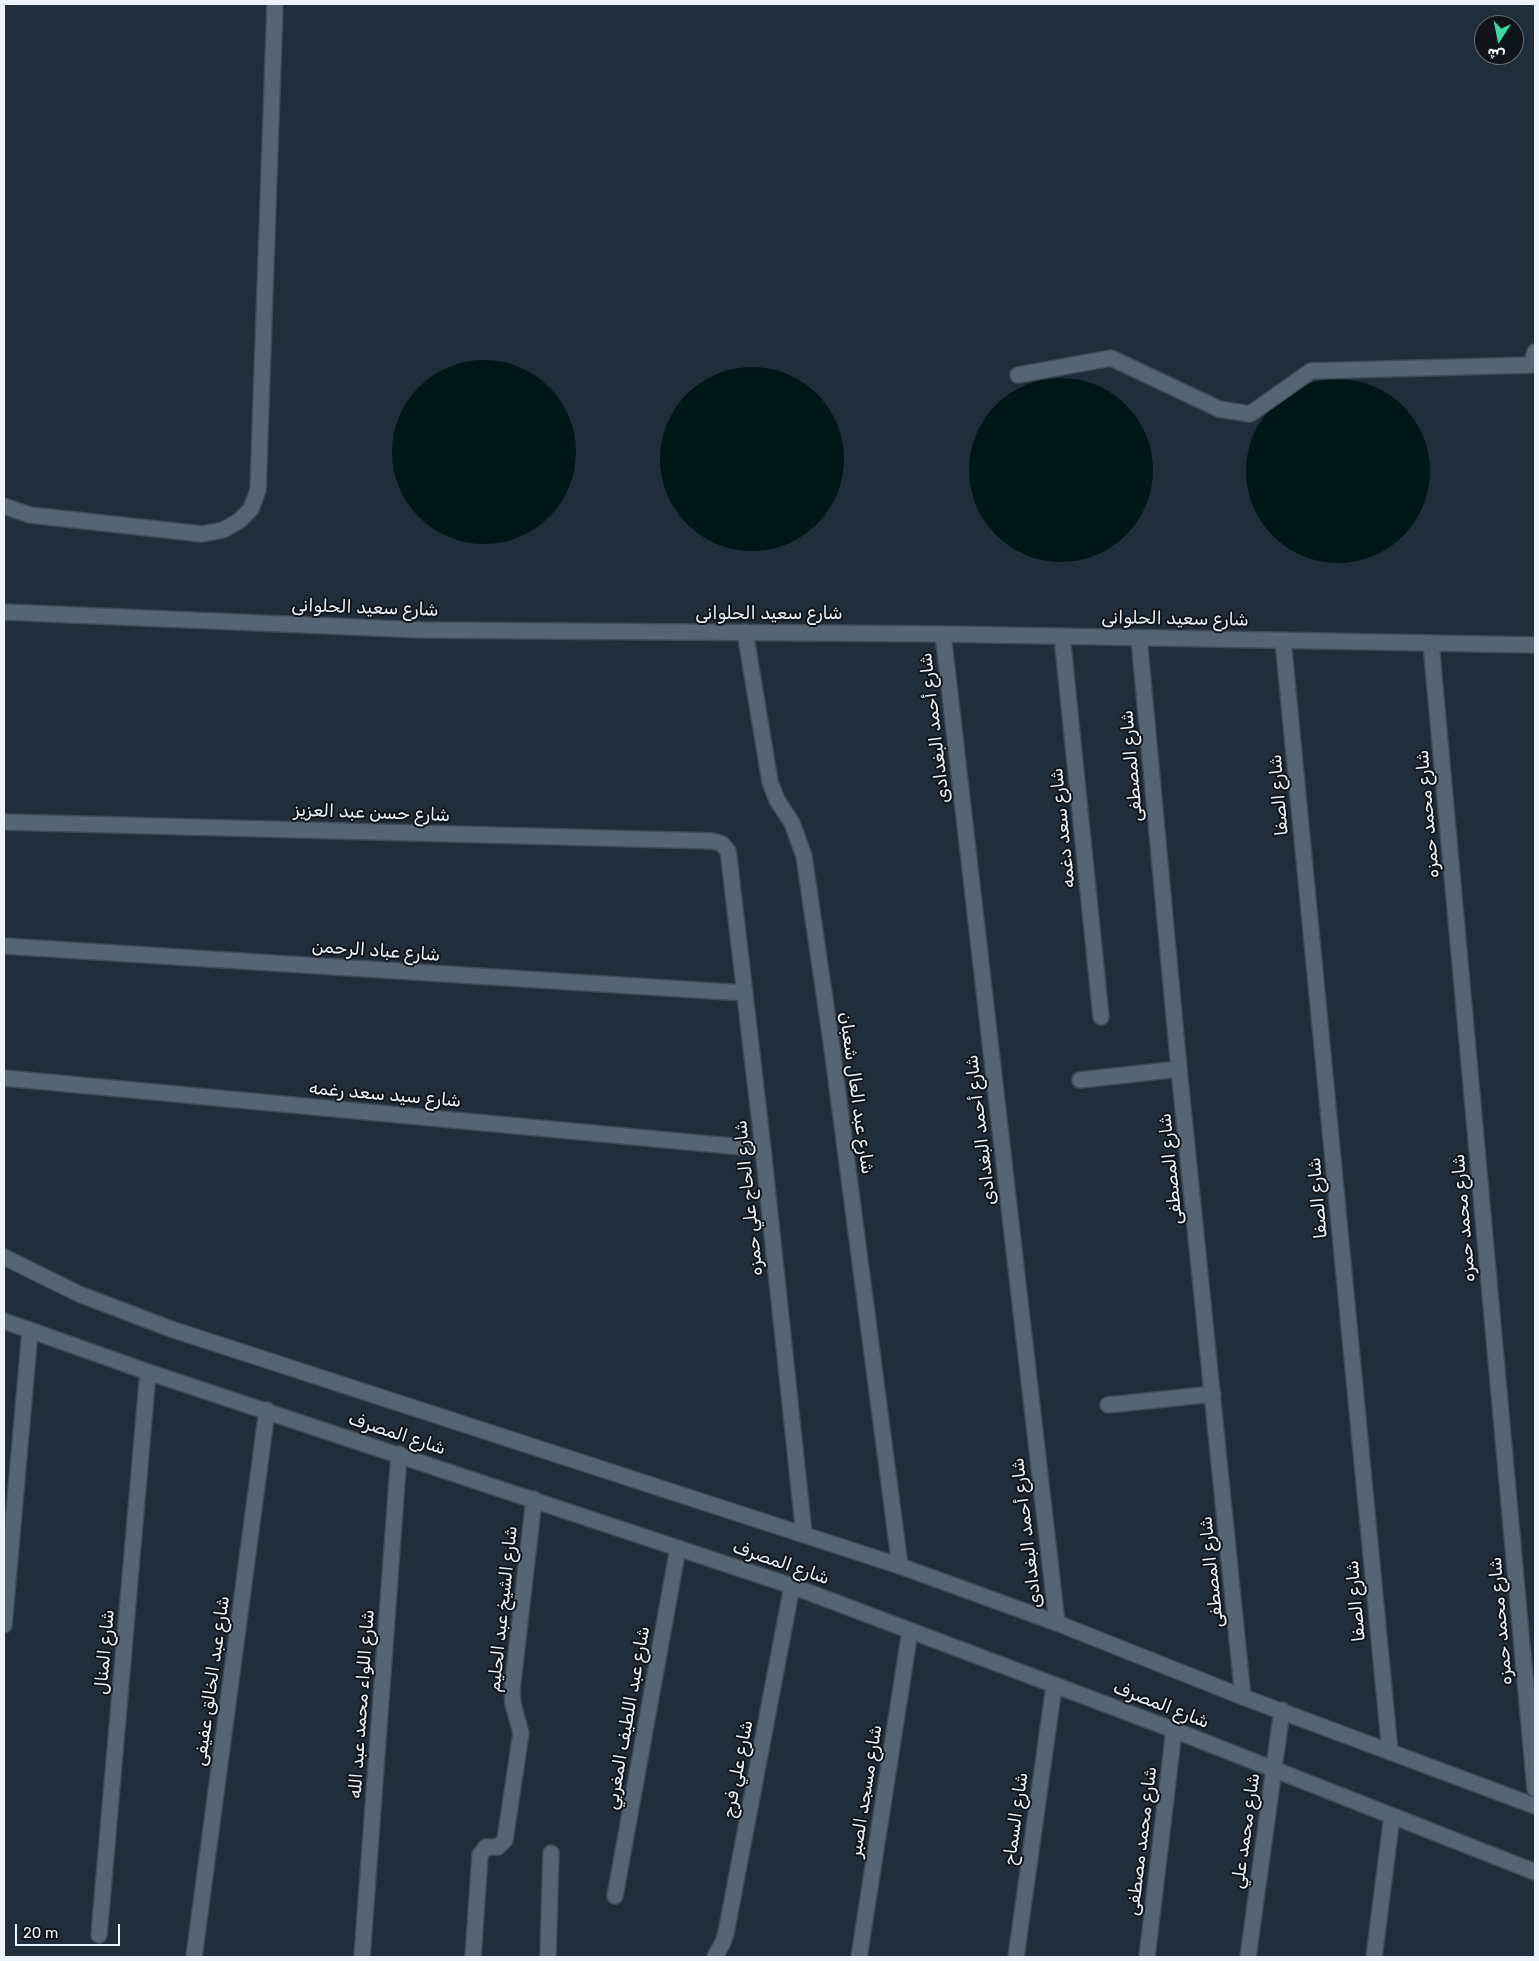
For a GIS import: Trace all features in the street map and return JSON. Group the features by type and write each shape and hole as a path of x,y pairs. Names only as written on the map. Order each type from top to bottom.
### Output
{"street":[{"path":"4,506 30,515 202,534 223,530 239,521 251,509 258,490 276,4"},
{"path":"1018,375 1111,358 1219,410 1250,414 1311,371 1531,364 1535,352"},
{"name":"شارع سعيد الحلوانى","path":"4,612 422,630 943,634 1535,645"},
{"name":"شارع عبد العال شعبان","path":"745,632 770,782 777,800 792,823 804,856 833,1058 900,1566"},
{"name":"شارع أحمد البغدادى","path":"943,634 1057,1623"},
{"name":"شارع سعد دغمه","path":"1062,636 1101,1017"},
{"name":"شارع المصطفى","path":"1139,638 1179,1069 1243,1697"},
{"name":"شارع الصفا","path":"1283,640 1390,1752"},
{"name":"شارع محمد حمزه","path":"1431,643 1535,1789"},
{"name":"شارع حسن عبد العزيز","path":"4,822 713,841 722,844 728,851 729,858"},
{"name":"شارع الحاج علي حمزه","path":"729,858 763,1149 804,1534"},
{"name":"شارع عباد الرحمن","path":"4,946 745,993"},
{"path":"1080,1080 1179,1069"},
{"name":"شارع سيد سعد رغمه","path":"4,1078 763,1149"},
{"name":"شارع المصرف","path":"4,1257 80,1294 171,1328 900,1566 1057,1623 1243,1697 1535,1806"},
{"name":"شارع المصرف","path":"4,1321 148,1372 792,1586 1174,1730 1535,1872"},
{"path":"4,1625 30,1331"},
{"name":"شارع المنال","path":"99,1935 148,1372"},
{"path":"1108,1404 1213,1394"},
{"name":"شارع عبد الخالق عفيفى","path":"194,1957 267,1410"},
{"name":"شارع اللواء محمد عبد الله","path":"362,1957 399,1454"},
{"name":"شارع الشيخ عبد الحليم","path":"473,1957 480,1855 486,1847 498,1846 505,1840 521,1733 512,1704 512,1690 534,1499"},
{"name":"شارع عبد اللطيف المغربي","path":"615,1896 678,1548"},
{"name":"شارع علي فرج","path":"715,1957 724,1942 726,1933 792,1586"},
{"name":"شارع مسجد الصبر","path":"859,1957 910,1631"},
{"name":"شارع السماح","path":"1016,1957 1054,1686"},
{"name":"شارع محمد علي","path":"1248,1957 1282,1710"},
{"name":"شارع محمد مصطفى","path":"1147,1957 1174,1730"},
{"path":"1374,1957 1392,1816"},
{"path":"548,1957 551,1853"}],"shaded area":[{"path":"493,360 502,361 528,371 543,381 555,393 565,408 572,425 575,434 575,470 565,496 555,511 543,523 528,533 502,543 475,544 466,543 440,533 425,523 413,511 403,496 393,470 392,443 393,434 403,408 413,393 425,381 440,371 466,361"},
{"path":"761,367 770,368 796,378 811,388 823,400 833,415 840,432 843,441 843,477 833,503 823,518 811,530 796,540 770,550 743,551 734,550 708,540 693,530 681,518 671,503 661,477 660,450 661,441 671,415 681,400 693,388 708,378 734,368"},
{"path":"1070,378 1079,379 1105,389 1120,399 1132,411 1142,426 1149,443 1152,452 1152,488 1142,514 1132,529 1120,541 1105,551 1079,561 1052,562 1043,561 1017,551 1002,541 990,529 980,514 970,488 969,461 970,452 980,426 990,411 1002,399 1017,389 1043,379"},
{"path":"1347,379 1356,380 1382,390 1397,400 1409,412 1419,427 1426,444 1429,453 1429,489 1419,515 1409,530 1397,542 1382,552 1356,562 1329,563 1320,562 1294,552 1279,542 1267,530 1257,515 1247,489 1246,462 1247,453 1257,427 1267,412 1279,400 1294,390 1320,380"}]}
